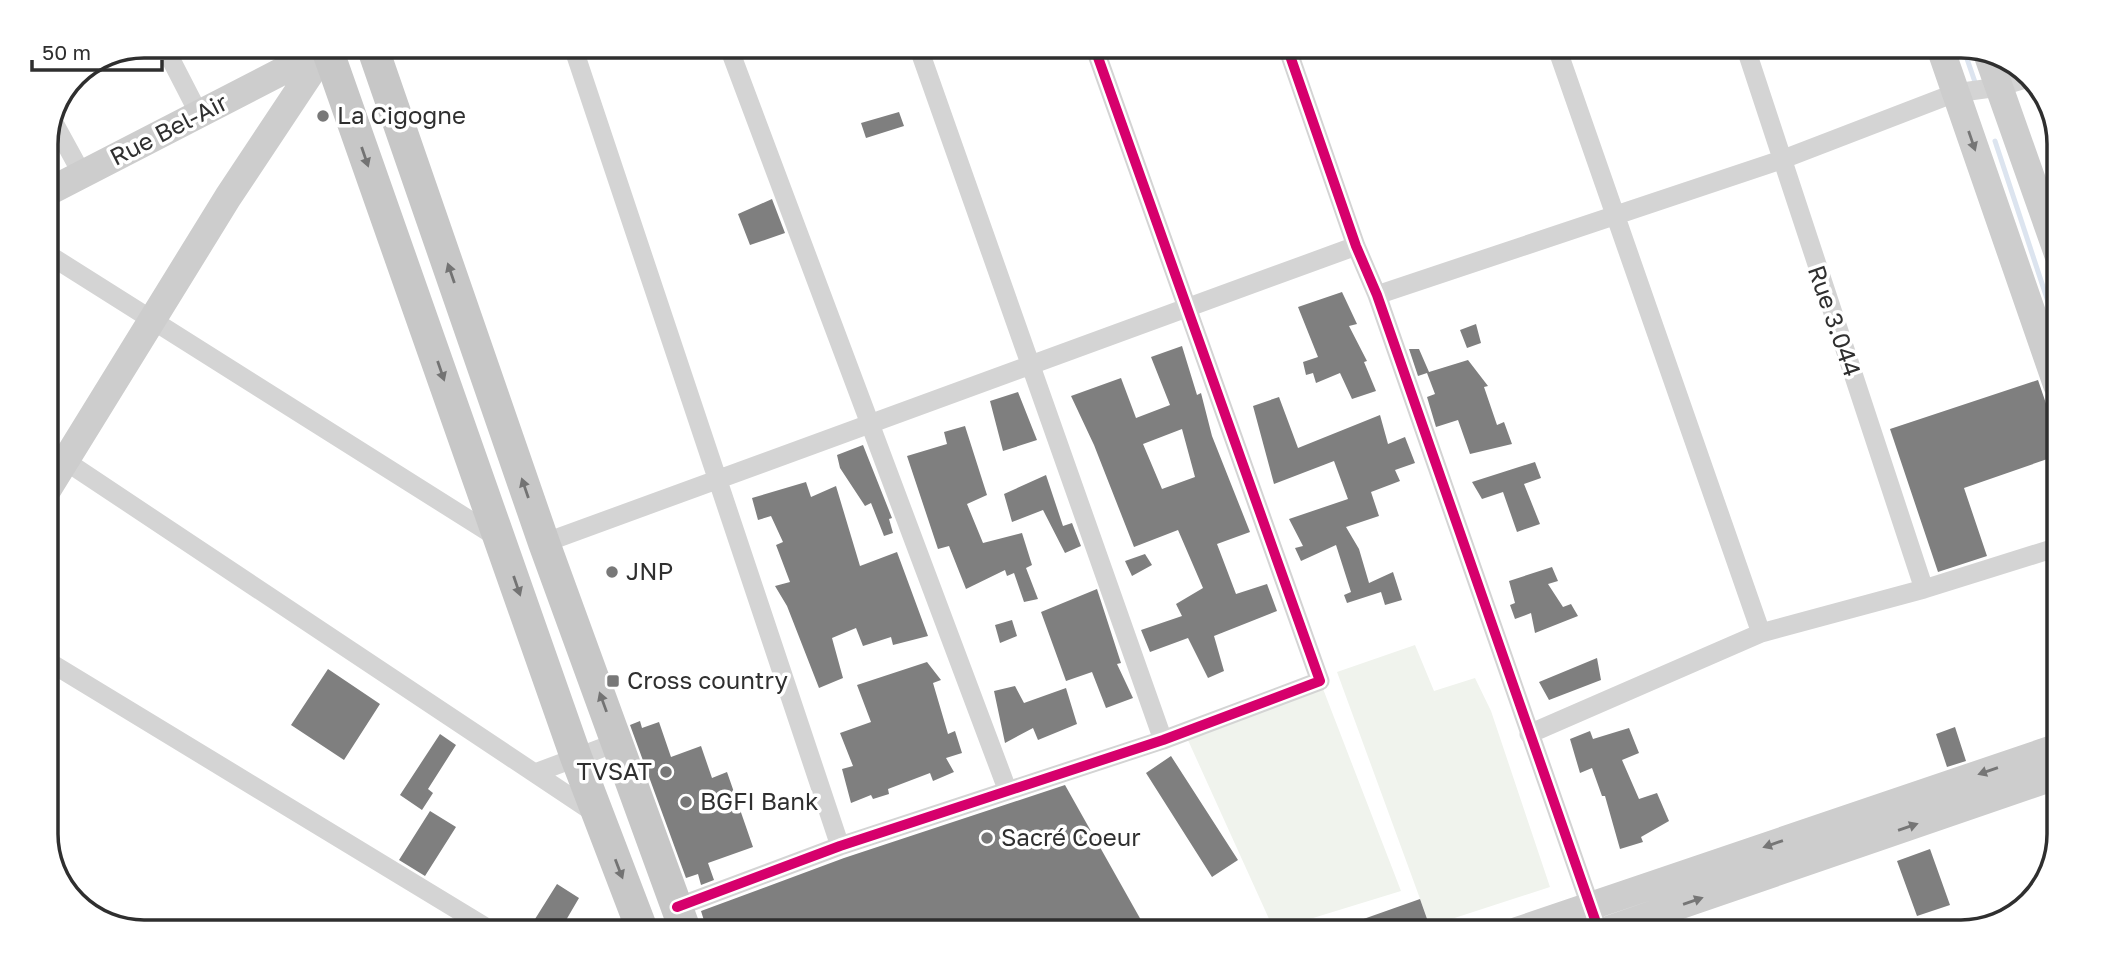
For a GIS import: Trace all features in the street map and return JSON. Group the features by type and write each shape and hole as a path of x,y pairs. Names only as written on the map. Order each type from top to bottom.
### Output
{"main road":[{"name":"Rue Bel-Air","path":"58,187 201,116 308,58"},
{"path":"58,451 153,321 228,197 321,58"},
{"path":"332,58 576,757 638,920"},
{"path":"377,58 544,543 680,917"},
{"path":"1944,58 2047,356"},
{"path":"1990,63 2047,223"},
{"path":"1594,919 2047,751"},
{"path":"1637,920 2047,779"}],"street":[{"path":"170,58 201,116"},
{"path":"577,58 840,846"},
{"path":"733,58 872,423 1007,789"},
{"path":"922,58 1163,740"},
{"path":"680,917 840,846 1163,740 1320,681 1098,58"},
{"path":"1291,58 1356,246 1377,295 1594,919"},
{"path":"1560,58 1613,216 1761,633"},
{"name":"Rue 3.044","path":"1749,58 1780,160 1924,589"},
{"path":"1377,295 1780,160 1955,93 1999,87 2020,81"},
{"path":"59,131 82,174"},
{"path":"544,543 1356,246"},
{"path":"58,261 500,539"},
{"path":"58,457 598,815"},
{"path":"1529,734 1761,633 1924,589 2047,551"},
{"path":"58,667 474,920"},
{"path":"535,773 618,742"}],"shaded area":[{"path":"1415,645 1434,691 1475,678 1491,711 1550,887 1448,920 1428,920 1337,672"},
{"path":"1320,681 1401,891 1307,920 1269,920 1187,738"}],"building":[{"path":"899,112 904,126 866,138 861,123"},
{"path":"772,199 785,233 750,245 738,214"},
{"path":"1342,292 1357,324 1349,326 1367,361 1364,362 1376,391 1352,399 1340,373 1316,383 1313,373 1306,375 1303,362 1318,357 1298,307"},
{"path":"1476,324 1481,343 1467,348 1460,330"},
{"path":"1182,346 1197,395 1201,393 1212,436 1250,532 1217,544 1236,594 1267,584 1277,611 1214,636 1224,671 1208,678 1188,638 1150,652 1141,630 1182,616 1176,604 1203,588 1178,530 1134,547 1094,445 1071,396 1121,378 1136,418 1170,405 1151,357","holes":["1182,429 1195,477 1162,489 1143,444"]},
{"path":"1409,349 1419,349 1429,372 1468,360 1488,386 1484,387 1497,425 1504,422 1512,444 1470,454 1458,420 1436,427 1427,397 1435,394 1427,373 1418,376"},
{"path":"2038,380 2047,406 2047,459 1964,488 1987,556 1938,572 1890,429"},
{"path":"1018,392 1037,440 1003,451 990,401"},
{"path":"1279,397 1298,448 1380,415 1388,444 1405,437 1415,463 1395,470 1400,481 1371,492 1379,516 1346,527 1359,549 1369,583 1393,572 1402,600 1385,605 1381,592 1347,603 1344,595 1351,592 1336,545 1301,561 1295,548 1303,546 1289,519 1348,499 1334,461 1274,484 1253,406"},
{"path":"965,426 987,495 967,504 983,543 1022,533 1032,565 1026,568 1038,599 1024,602 1014,573 1007,576 1005,570 966,589 949,546 938,549 907,456 947,444 944,432"},
{"path":"863,445 892,518 889,519 893,533 884,536 871,503 865,506 840,468 837,455"},
{"path":"1535,462 1541,478 1524,484 1540,524 1517,532 1503,492 1482,499 1472,482"},
{"path":"1046,475 1063,526 1072,523 1081,546 1065,553 1043,510 1012,522 1004,494"},
{"path":"806,482 811,497 836,486 860,566 897,552 928,636 893,645 891,637 863,646 856,628 832,638 843,678 819,688 787,606 775,586 790,582 776,545 783,542 771,516 758,520 752,498"},
{"path":"1145,554 1152,565 1132,576 1125,561"},
{"path":"1552,567 1558,581 1548,584 1563,607 1571,604 1578,616 1535,633 1531,613 1515,619 1510,605 1515,603 1509,581"},
{"path":"1097,589 1121,663 1117,664 1133,698 1106,708 1092,672 1066,681 1041,612"},
{"path":"1012,620 1017,636 1000,643 995,625"},
{"path":"1597,658 1601,680 1549,700 1539,682"},
{"path":"927,662 941,680 933,683 948,734 955,731 962,753 946,758 954,772 933,781 930,773 888,789 889,794 873,799 871,795 851,803 842,769 853,766 840,733 871,722 857,685"},
{"path":"328,669 380,704 344,760 291,725"},
{"path":"1015,686 1024,703 1066,688 1077,724 1038,740 1033,728 1005,743 994,691"},
{"path":"640,721 642,728 659,722 671,757 701,746 712,778 727,772 753,847 708,863 714,880 701,885 698,874 686,878 630,725"},
{"path":"1955,727 1966,761 1947,767 1936,734"},
{"path":"1629,728 1639,753 1622,760 1639,799 1657,793 1669,821 1641,837 1643,842 1620,849 1605,796 1602,796 1592,768 1580,773 1570,739 1590,731 1593,739"},
{"path":"440,734 456,745 428,789 433,793 422,810 400,795"},
{"path":"1171,756 1238,860 1212,877 1146,773"},
{"name":"Sacré Coeur","path":"1065,785 1141,920 704,920 701,911 844,858"},
{"path":"430,811 456,827 425,876 399,860"},
{"path":"1930,849 1950,905 1917,916 1897,861"},
{"path":"557,884 579,898 566,920 534,920"},
{"path":"1420,899 1427,920 1361,920"}],"waterway":[{"path":"1967,58 1976,85"},
{"path":"1995,141 2047,299"}],"cycle path":[{"path":"677,907 840,846 1163,740 1320,681 1098,58"},
{"path":"1291,58 1356,246 1377,295 1595,920"}],"place":[{"name":"La Cigogne","path":"323,116"},
{"name":"JNP","path":"612,572"},
{"name":"Cross country","path":"613,681"},
{"name":"TVSAT","path":"666,772"},
{"name":"BGFI Bank","path":"686,802"},
{"name":"Sacré Coeur","path":"987,838"}]}
